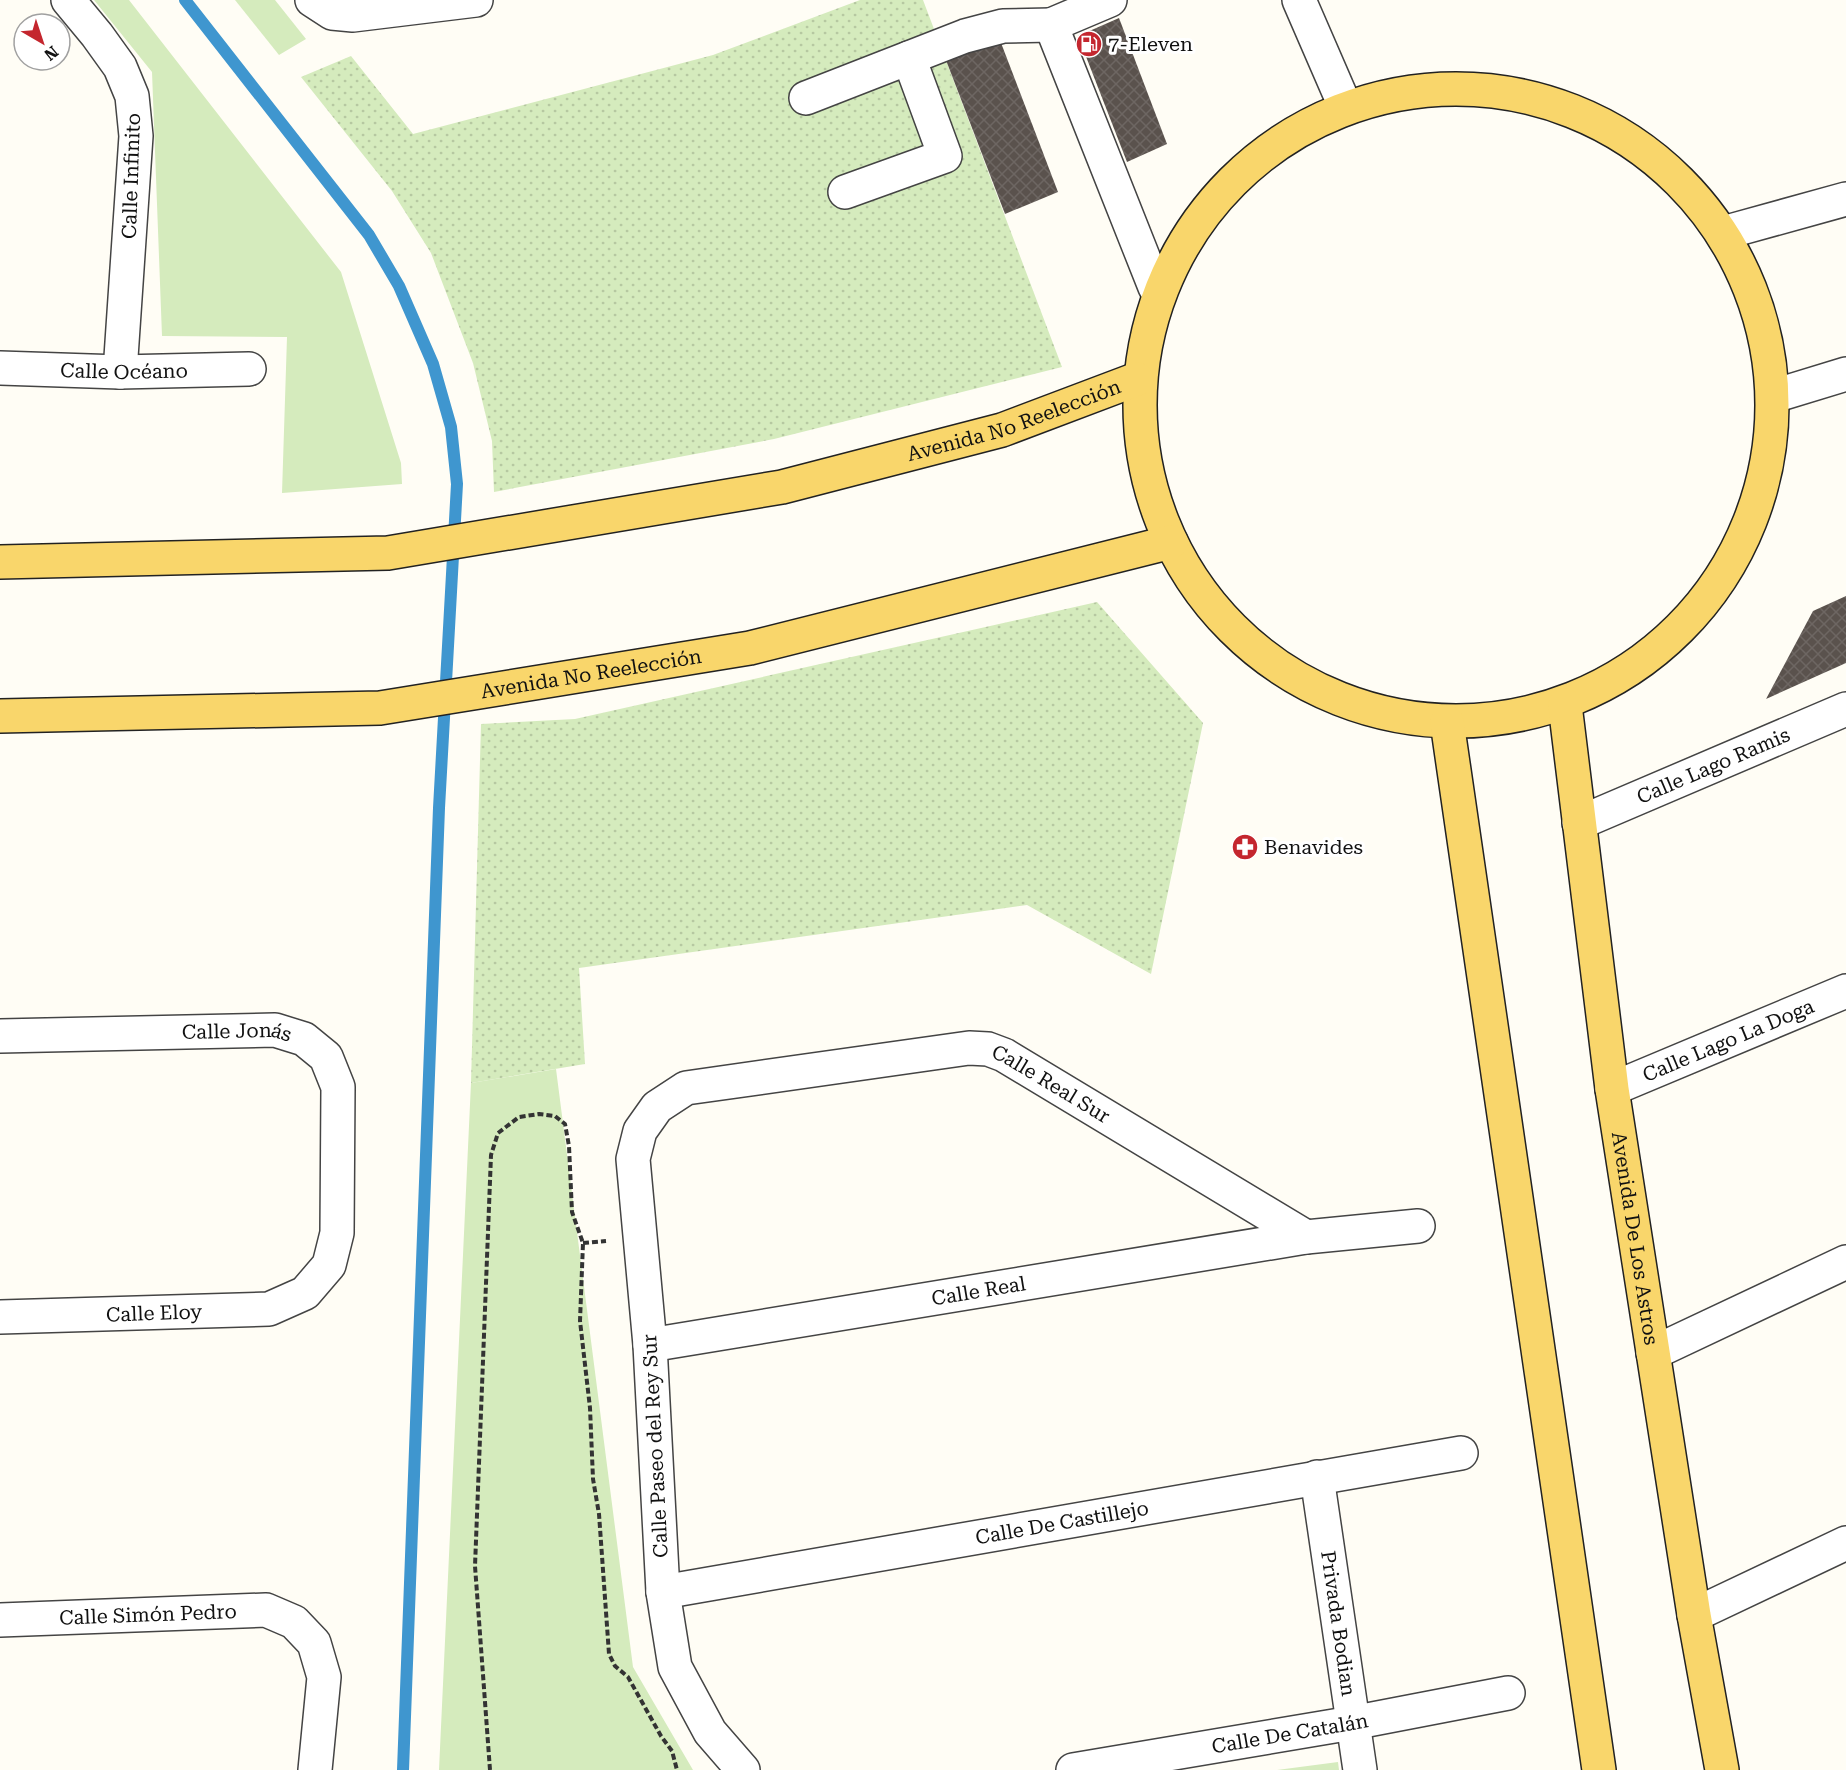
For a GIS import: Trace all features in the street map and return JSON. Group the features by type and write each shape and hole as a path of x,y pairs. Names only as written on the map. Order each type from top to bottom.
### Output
{"main road":[{"path":"1442,88 1532,98 1626,142 1723,233 1755,281 1774,339 1777,395 1763,483 1720,580 1652,653 1565,705 1506,719 1447,722 1362,706 1284,669 1219,614 1171,542 1143,463 1137,379 1155,287 1203,210 1270,145 1345,106 1442,88"},
{"name":"Avenida No Reelección","path":"0,562 388,553 782,487 1002,430 1137,379"},
{"name":"Avenida No Reelección","path":"0,716 380,708 750,648 1171,542"},
{"name":"Avenida De Los Astros","path":"1565,705 1612,1089 1694,1615 1722,1770"},
{"path":"1447,722 1599,1770"}],"street":[{"name":"Calle Infinito","path":"68,0 120,67 132,96 136,136 120,372"},
{"path":"322,7 353,15 476,0"},
{"path":"806,98 965,36 1004,26 1051,25 1110,0"},
{"path":"1299,0 1345,106"},
{"path":"1051,25 1155,287"},
{"path":"845,192 945,156 909,58"},
{"path":"1723,233 1846,199"},
{"name":"Calle Océano","path":"0,368 120,372 249,369"},
{"path":"1777,395 1846,374"},
{"name":"Calle Lago Ramis","path":"1579,823 1846,709"},
{"name":"Calle Lago La Doga","path":"1612,1089 1846,991"},
{"name":"Calle Jonás","path":"0,1036 275,1030 304,1039 326,1057 338,1087 337,1233 329,1265 305,1293"},
{"name":"Calle Real Sur","path":"657,1107 686,1088 969,1048 987,1049 1004,1055 1306,1238"},
{"name":"Calle Paseo del Rey Sur","path":"657,1107 639,1131 633,1159 650,1345 663,1592 675,1667 710,1732 743,1770"},
{"path":"1306,1238 1418,1226"},
{"name":"Calle Real","path":"650,1345 1306,1238"},
{"path":"1653,1353 1846,1262"},
{"name":"Calle Eloy","path":"0,1317 269,1310 305,1293"},
{"name":"Calle De Castillejo","path":"663,1592 1317,1477 1461,1454"},
{"name":"Privada Bodian","path":"1317,1477 1360,1770"},
{"path":"1694,1615 1846,1543"},
{"name":"Calle Simón Pedro","path":"0,1620 266,1610 294,1622 314,1643 324,1677 315,1770"},
{"name":"Calle De Catalán","path":"1073,1770 1352,1723 1508,1693"}],"path":[{"path":"490,1770 475,1566 491,1155 498,1133 519,1117 539,1114 555,1116 565,1124 569,1146 572,1212 583,1243 580,1321 590,1408 593,1479 599,1514 609,1654 615,1666 628,1677 672,1751 677,1770"}],"green space":[{"path":"94,0 129,0 341,272 401,463 402,484 282,493 287,337 162,336 152,72"},
{"path":"235,0 275,0 306,39 279,55"},
{"path":"860,0 923,0 1062,367 774,439 494,492 492,441 473,363 431,253 392,191 301,77 351,56 413,134 713,55"},
{"path":"1097,602 1203,723 1151,974 1027,905 579,968 585,1064 471,1083 481,724 575,719"},
{"path":"556,1069 633,1667 693,1770 439,1770 471,1083"},
{"path":"1338,1762 1339,1770 1277,1770"}],"building":[{"path":"1119,18 1167,144 1127,162 1078,36"},
{"path":"998,35 1058,192 1005,214 944,55"},
{"path":"1846,596 1846,663 1766,699 1813,611"}],"waterway":[{"path":"185,0 369,235 399,286 433,364 451,427 457,484 439,808 403,1770"}],"place":[{"name":"7-Eleven","path":"1089,44"},
{"name":"Benavides","path":"1245,847"}]}
